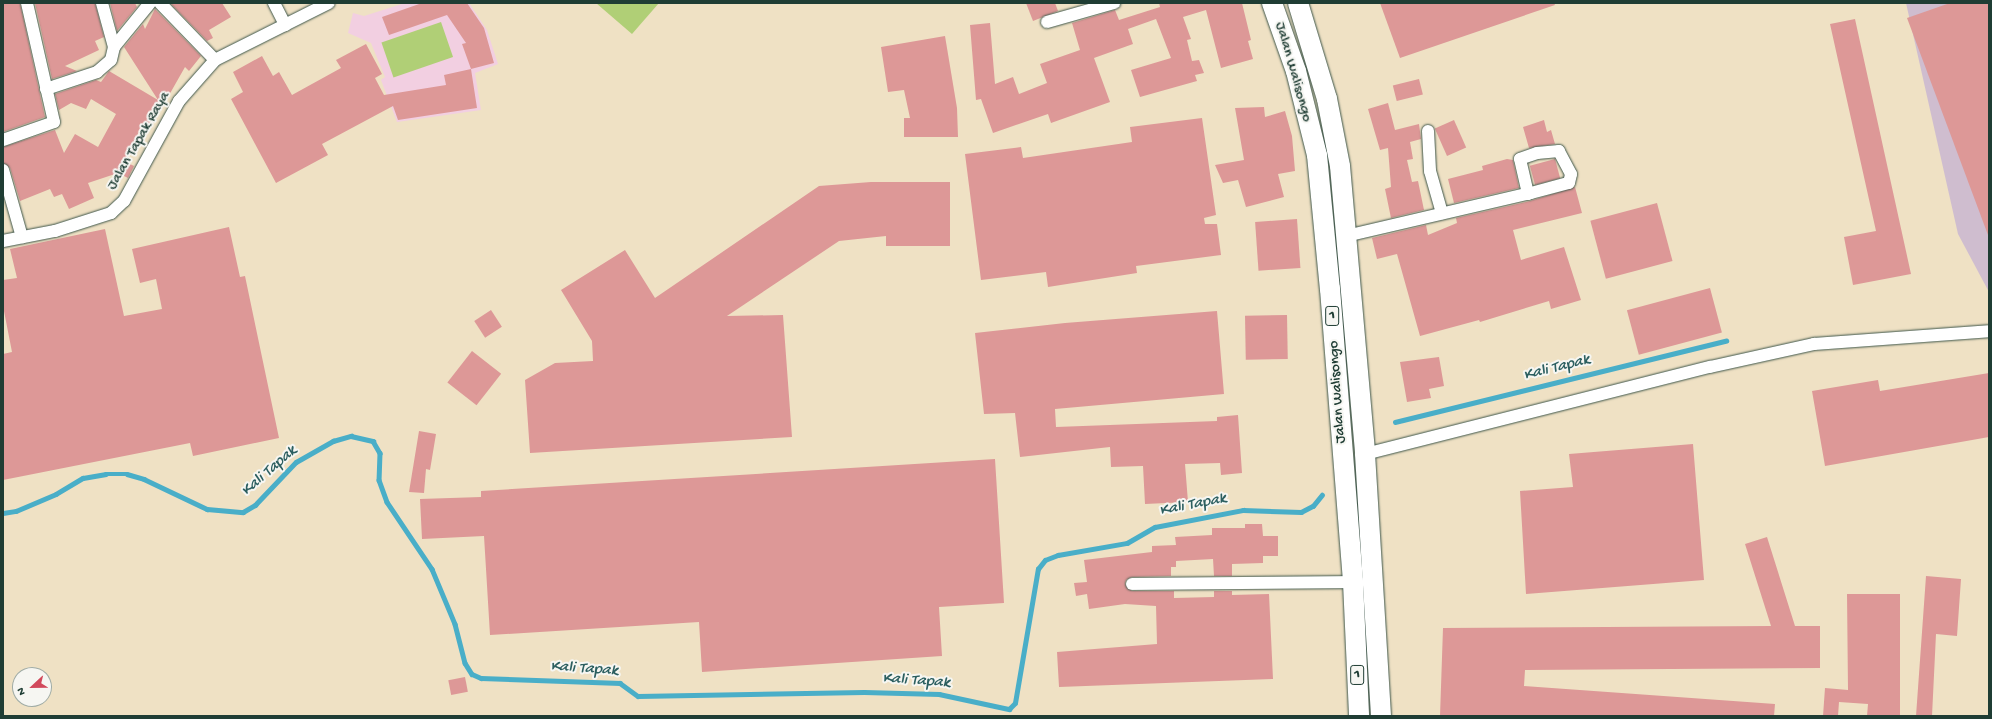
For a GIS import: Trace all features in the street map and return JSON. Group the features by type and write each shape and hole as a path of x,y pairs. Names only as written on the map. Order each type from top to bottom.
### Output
{"highway":[{"name":"Jalan Walisongo","path":"1272,3 1296,71 1317,155 1330,289 1353,582 1359,716"},
{"name":"Jalan Walisongo","path":"1298,3 1327,99 1340,166 1365,454 1381,716"}],"street":[{"path":"3,140 54,122 27,3"},
{"path":"102,3 114,47"},
{"path":"46,89 104,67 111,60 114,47 150,3"},
{"path":"160,3 215,60"},
{"path":"274,3 285,25"},
{"name":"Jalan Tapak Raya","path":"3,241 92,220 111,213 120,205 148,160 179,101 215,60 329,3"},
{"path":"1047,22 1114,3"},
{"path":"1428,131 1430,171 1442,213"},
{"path":"1346,236 1528,194 1570,183 1571,174 1565,157 1559,151 1537,153 1521,158 1528,194"},
{"path":"3,170 22,237"},
{"path":"1365,454 1710,367 1814,344 1989,331"},
{"path":"1132,584 1353,582"}],"shaded area":[{"path":"405,3 469,3 487,30 498,64 475,73 481,110 397,122 381,80 385,77 371,43 348,33 353,13 364,16"},
{"path":"1906,3 1989,3 1989,292 1958,234"}],"green space":[{"path":"596,3 659,3 632,34"},
{"path":"441,22 453,57 393,77 381,43"}],"building":[{"path":"3,3 20,3 45,117 3,132"},
{"path":"35,3 95,3 104,37 95,41 99,50 65,66 77,71 52,79"},
{"path":"110,3 135,3 137,7 117,31"},
{"path":"170,3 222,3 231,17 209,30 213,38 207,41"},
{"path":"422,3 467,3 484,28 494,63 471,69 462,44 466,43 447,15 389,35 382,17"},
{"path":"1026,3 1055,3 1058,11 1033,21"},
{"path":"1159,3 1242,3 1251,40 1248,41 1253,59 1221,68 1206,10 1183,17 1191,39 1187,40 1192,61 1199,60 1204,73 1195,75 1197,81 1140,97 1131,70 1171,58 1156,19 1128,29 1133,44 1094,58 1110,102 1051,123 1048,114 993,133 981,99 976,100 970,25 990,23 995,84 1013,77 1019,94 1047,83 1040,64 1080,50 1072,23 1115,10 1119,20 1160,7"},
{"path":"1380,3 1554,3 1555,5 1400,58"},
{"path":"1950,3 1989,3 1988,235 1907,18"},
{"path":"155,9 201,56 189,71 185,67 147,134 140,130 124,161 134,166 128,178 118,173 88,183 94,198 69,209 62,194 54,197 50,189 20,201 10,168 3,163 3,147 55,130 64,153 75,134 98,147 116,114 91,99 86,109 71,103 59,110 55,94 96,80 101,82 109,71 158,100 124,47 143,24 145,29"},
{"path":"1855,19 1911,274 1853,285 1844,237 1876,231 1830,24"},
{"path":"945,36 957,108 958,137 904,137 904,118 910,118 904,90 888,92 881,47"},
{"path":"366,44 382,74 375,78 384,95 446,85 444,75 471,69 477,108 398,120 393,106 322,144 328,155 276,183 231,99 243,92 233,72 262,56 273,76 279,72 292,95 341,68 336,60"},
{"path":"1419,79 1423,95 1397,101 1393,86"},
{"path":"1388,103 1395,130 1419,124 1421,139 1410,142 1413,159 1407,160 1412,182 1418,181 1424,210 1391,218 1385,189 1391,187 1388,148 1380,150 1368,109"},
{"path":"1264,107 1265,117 1285,111 1292,136 1295,171 1278,174 1284,197 1246,207 1238,180 1223,183 1215,165 1244,160 1235,108"},
{"path":"1202,118 1216,215 1204,218 1205,224 1217,224 1221,255 1136,266 1137,273 1048,287 1046,272 981,280 965,154 1021,147 1023,158 1132,142 1130,127"},
{"path":"1454,120 1466,147 1447,156 1435,129"},
{"path":"1544,120 1547,132 1551,130 1555,144 1529,148 1523,127"},
{"path":"1507,159 1513,160 1519,188 1454,203 1448,179 1483,170 1482,166"},
{"path":"1555,159 1560,178 1535,185 1530,166"},
{"path":"871,182 950,182 950,246 886,246 886,236 839,241 727,316 783,315 792,437 530,453 525,380 555,363 593,361 592,341 561,290 625,250 655,298 819,186"},
{"path":"1575,187 1582,213 1513,230 1521,260 1564,247 1581,300 1551,309 1549,301 1480,322 1479,320 1420,336 1397,254 1377,259 1372,238 1426,225 1428,235 1457,223 1456,218 1530,201"},
{"path":"1657,203 1673,261 1606,279 1590,221"},
{"path":"1297,219 1300,268 1259,271 1255,222"},
{"path":"229,227 240,277 245,276 279,438 193,456 190,443 3,480 3,354 12,352 3,306 3,280 17,278 10,249 105,229 124,316 162,309 156,279 140,283 132,249"},
{"path":"1710,288 1722,332 1639,355 1627,310"},
{"path":"491,310 502,327 485,338 474,321"},
{"path":"1217,311 1224,394 1055,409 1056,427 1217,421 1217,417 1238,415 1242,473 1221,475 1220,463 1185,464 1188,502 1145,504 1143,466 1111,467 1110,447 1020,457 1015,413 984,414 975,333 1065,323"},
{"path":"1287,315 1288,359 1246,360 1245,316"},
{"path":"472,351 501,374 477,405 447,383"},
{"path":"1439,357 1444,386 1429,389 1431,398 1407,402 1400,362"},
{"path":"1989,373 1989,437 1825,466 1812,391 1878,380 1880,391"},
{"path":"419,431 436,434 430,470 426,469 424,493 409,492"},
{"path":"1693,444 1704,580 1526,594 1520,491 1573,487 1569,454"},
{"path":"995,459 1004,603 939,607 942,656 702,672 699,622 490,635 484,536 422,539 420,499 481,497 481,491"},
{"path":"1245,524 1262,524 1263,536 1278,536 1278,556 1263,556 1263,563 1232,564 1232,576 1214,576 1213,559 1176,561 1176,567 1171,567 1171,576 1132,577 1126,580 1125,584 1132,591 1174,591 1174,598 1214,597 1214,591 1232,591 1232,595 1269,594 1273,679 1059,687 1057,652 1157,644 1156,606 1125,604 1089,609 1087,594 1076,596 1074,583 1087,582 1084,560 1152,552 1152,546 1176,545 1175,537 1212,535 1212,528 1245,528"},
{"path":"1767,537 1795,626 1820,626 1820,668 1525,670 1524,686 1775,704 1774,716 1440,716 1443,628 1771,626 1745,544"},
{"path":"1926,576 1961,579 1957,636 1936,634 1932,716 1916,716"},
{"path":"1847,594 1900,594 1900,716 1867,716 1868,704 1839,702 1838,716 1823,716 1825,688 1848,690"},
{"path":"465,677 468,692 451,695 448,680"}],"waterway":[{"name":"Kali Tapak","path":"1395,422 1726,341"},
{"name":"Kali Tapak","path":"3,513 16,511 56,494 83,478 106,474 127,474 144,479 207,509 243,512 255,505 296,462 333,441 351,436 373,441 380,453 379,480 387,502 432,569 455,624 465,663 472,674 481,678 620,683 638,696 864,692 939,694 1009,709 1015,703 1038,569 1045,560 1058,555 1127,543 1155,527 1243,510 1301,512 1313,506 1322,495"}]}
